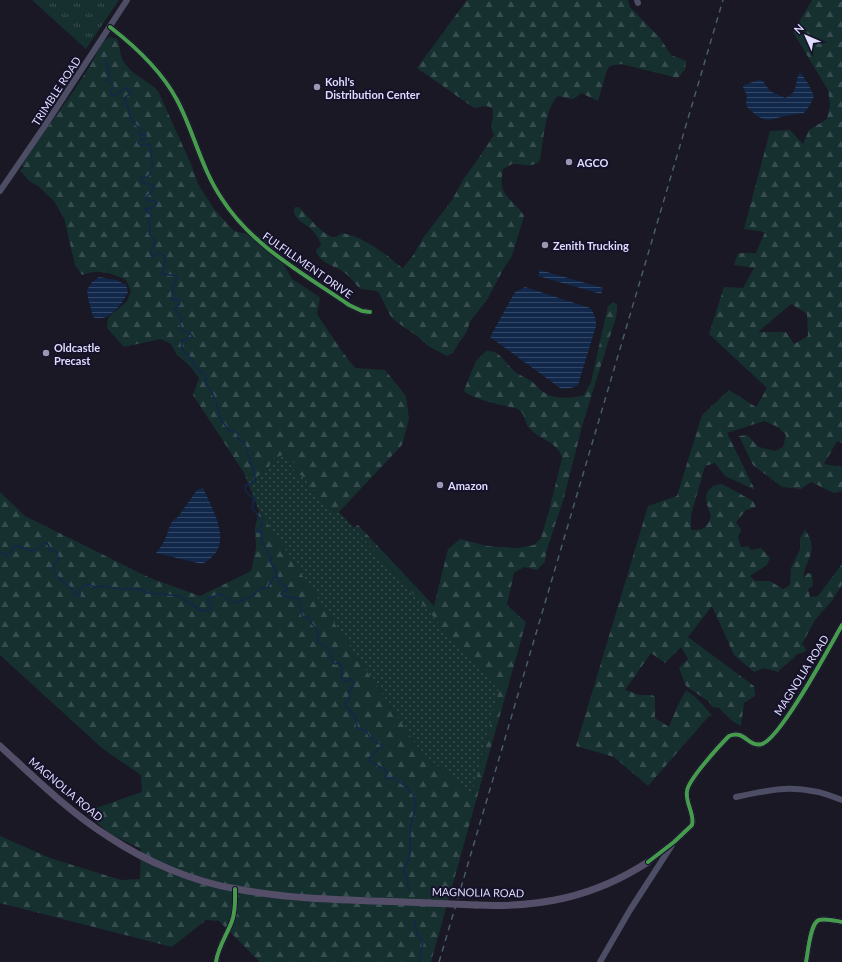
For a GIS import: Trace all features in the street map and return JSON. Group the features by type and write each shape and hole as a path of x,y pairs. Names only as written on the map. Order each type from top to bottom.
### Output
{"main road":[{"name":"MAGNOLIA ROAD","path":"0,746 70,809 110,838 150,860 169,868 205,882 235,889 285,896 476,905 534,904 565,899 615,882 648,862"}],"street":[{"name":"TRIMBLE ROAD","path":"0,192 127,0"},
{"name":"FULFILLMENT DRIVE","path":"110,27 137,49 162,76 177,100 206,171 222,199 247,231 269,250 349,305 362,311 370,312"},
{"name":"MAGNOLIA ROAD","path":"648,862 674,842 692,825 687,792 690,782 729,736 739,734 755,744 766,742 799,699 841,628"},
{"path":"736,797 771,790 796,788 818,792 842,800"},
{"path":"600,962 630,910 674,842"},
{"path":"216,962 221,942 235,909 235,889"},
{"path":"806,962 812,929 816,922 822,919 842,922"}],"green space":[{"path":"32,0 119,0 86,49"},
{"path":"467,0 628,0 630,7 660,38 671,55 686,61 685,69 678,78 621,64 610,66 607,70 598,101 581,93 572,99 558,96 550,108 547,117 540,161 533,165 512,164 503,169 502,186 504,191 524,216 512,256 487,300 471,320 466,333 453,353 447,356 428,346 417,336 394,320 379,293 361,289 345,273 320,258 316,250 321,245 316,235 296,217 294,211 295,207 299,207 320,229 330,236 335,237 342,233 355,236 388,256 403,268 414,254 423,238 452,200 463,180 494,135 492,131 492,108 486,106 474,108 417,68"},
{"path":"812,0 842,0 842,443 837,441 824,464 842,467 842,491 834,493 811,482 801,489 782,487 753,465 739,436 747,435 759,447 775,451 783,447 786,435 778,427 764,421 727,433 755,490 725,476 715,463 705,466 691,515 691,530 702,529 707,525 711,515 706,500 707,493 713,486 722,484 753,501 756,507 746,510 736,522 741,530 738,537 741,547 748,546 751,550 761,548 770,558 767,565 750,576 755,581 770,581 783,589 790,585 791,568 800,549 800,538 805,530 809,537 812,549 803,578 808,573 812,574 813,586 808,589 810,597 818,596 842,564 842,585 831,602 815,620 802,644 806,649 805,652 797,654 778,672 764,668 754,672 734,655 712,606 688,637 754,686 755,696 744,703 741,726 731,720 719,708 713,707 708,701 686,686 679,668 688,659 681,647 665,663 651,653 625,690 640,695 652,695 655,697 655,718 669,727 686,690 700,702 712,716 709,716 648,786 614,757 576,746 648,506 677,496 702,415 729,390 756,407 767,388 709,334 724,287 743,288 754,268 734,265 738,253 756,253 765,232 744,229 770,131 790,130 803,144 809,130 827,119 830,105 828,90 793,32","holes":["791,304 807,314 808,336 794,344 786,332 758,332"]},
{"path":"110,37 117,39 122,59 129,69 158,91 191,164 198,184 214,209 234,231 269,239 292,279 320,298 317,314 355,368 385,370 406,396 409,419 402,445 339,512 332,511 301,475 294,475 294,461 283,455 274,458 267,470 256,477 244,473 193,395 199,378 189,365 177,355 171,344 161,339 124,347 107,328 108,318 127,301 131,291 126,280 104,272 94,272 82,275 75,265 64,218 54,201 38,186 29,181 20,170 23,168 22,165 30,152 83,77 101,45"},
{"path":"613,302 617,304 616,317 583,423 563,501 546,552 545,562 537,570 524,567 514,573 507,605 526,622 431,962 260,962 219,921 206,920 172,947 0,903 0,836 50,858 121,880 140,879 141,849 109,833 88,815 96,808 142,792 141,775 103,749 0,655 0,492 25,516 150,578 200,596 251,571 256,548 255,528 259,511 421,752 472,795 499,690 354,528 358,525 434,606 448,549 460,539 487,546 517,548 534,545 541,538 549,511 562,458 560,453 557,448 530,429 522,413 516,408 472,396 464,390 476,361 486,351 491,351 495,352 502,358 514,371 531,381 549,395 564,398 584,395 591,382 608,306"},
{"path":"283,455 294,461 301,475 332,511 339,512 354,528 499,690 472,795 421,752 259,511 244,473 256,477 267,470 274,458"}],"water":[{"path":"799,73 801,73 809,85 814,96 804,113 769,120 757,116 747,107 747,96 743,87 744,85 758,80 763,81 770,91 785,98 794,91"},
{"path":"540,270 603,288 601,294 538,276"},
{"path":"99,277 116,280 126,285 128,292 114,312 104,318 93,317 87,290 92,282"},
{"path":"525,287 590,308 593,312 596,326 578,385 565,389 560,388 490,337 515,292"},
{"path":"203,488 219,529 220,539 218,548 212,557 202,564 156,553 164,541 173,521 178,517 197,490"}],"waterway":[{"path":"106,60 109,72 107,81 113,85 112,95 115,96 123,89 127,88 131,93 124,98 131,120 134,124 141,128 139,134 140,136 146,135 145,139 140,140 138,143 140,145 149,144 152,148 150,151 152,165 150,175 140,178 142,182 154,186 152,192 146,197 147,200 155,201 156,204 151,209 145,209 151,214 151,217 148,220 150,225 149,234 155,241 151,255 153,257 159,253 165,256 162,274 176,276 177,278 173,286 172,298 173,300 178,299 180,301 180,304 175,309 182,320 180,323 181,330 190,333 193,337 181,341 183,351 190,357 199,371 203,372 206,379 206,385 211,390 221,420 230,431 234,431 238,434 238,438 240,441 243,441 245,445 254,470 255,481 245,486 245,489 247,493 256,501 253,501 252,508 262,525 257,531 262,531 261,538 271,559 270,562 275,569 279,583 288,588 288,590 282,592 281,594 283,596 300,599 302,616 310,619 312,624 317,629 318,641 329,650 333,662 335,664 339,663 342,667 341,677 345,681 351,679 353,681 349,692 349,699 344,704 356,718 358,729 365,730 372,739 382,746 370,757 369,761 384,769 387,773 385,778 387,779 394,777 413,794 416,805 410,830 410,855 403,869 407,878 409,890"},
{"path":"0,552 5,556 8,555 15,546 32,551 39,548 44,543 47,543 49,546 48,549 51,551 55,550 59,559 53,565 53,569 59,578 70,587 76,595 80,596 80,588 86,584 96,587 103,586 119,589 140,589 148,593 179,596 202,611 209,610 211,608 207,601 209,598 221,594 234,603 245,599 261,588 267,588 274,577 277,577"},
{"path":"414,921 417,934 423,943 419,962"}],"railway":[{"path":"439,962 723,0"}],"cycle path":[{"path":"110,27 156,69 171,89 183,112 208,175 234,216 248,231 280,258 349,305 362,311 370,312"},
{"path":"648,862 674,842 692,825 693,821 687,800 687,791 693,779 705,763 729,736 734,734 739,735 757,745 762,744 770,738 781,726 805,690 842,625"},
{"path":"216,962 233,917 235,889"},
{"path":"806,962 811,932 816,922 825,919 842,922"}],"place":[{"name":"Kohl's Distribution Center","path":"317,87"},
{"name":"AGCO","path":"569,162"},
{"name":"Zenith Trucking","path":"545,245"},
{"name":"Oldcastle Precast","path":"46,353"},
{"name":"Amazon","path":"440,485"}]}
